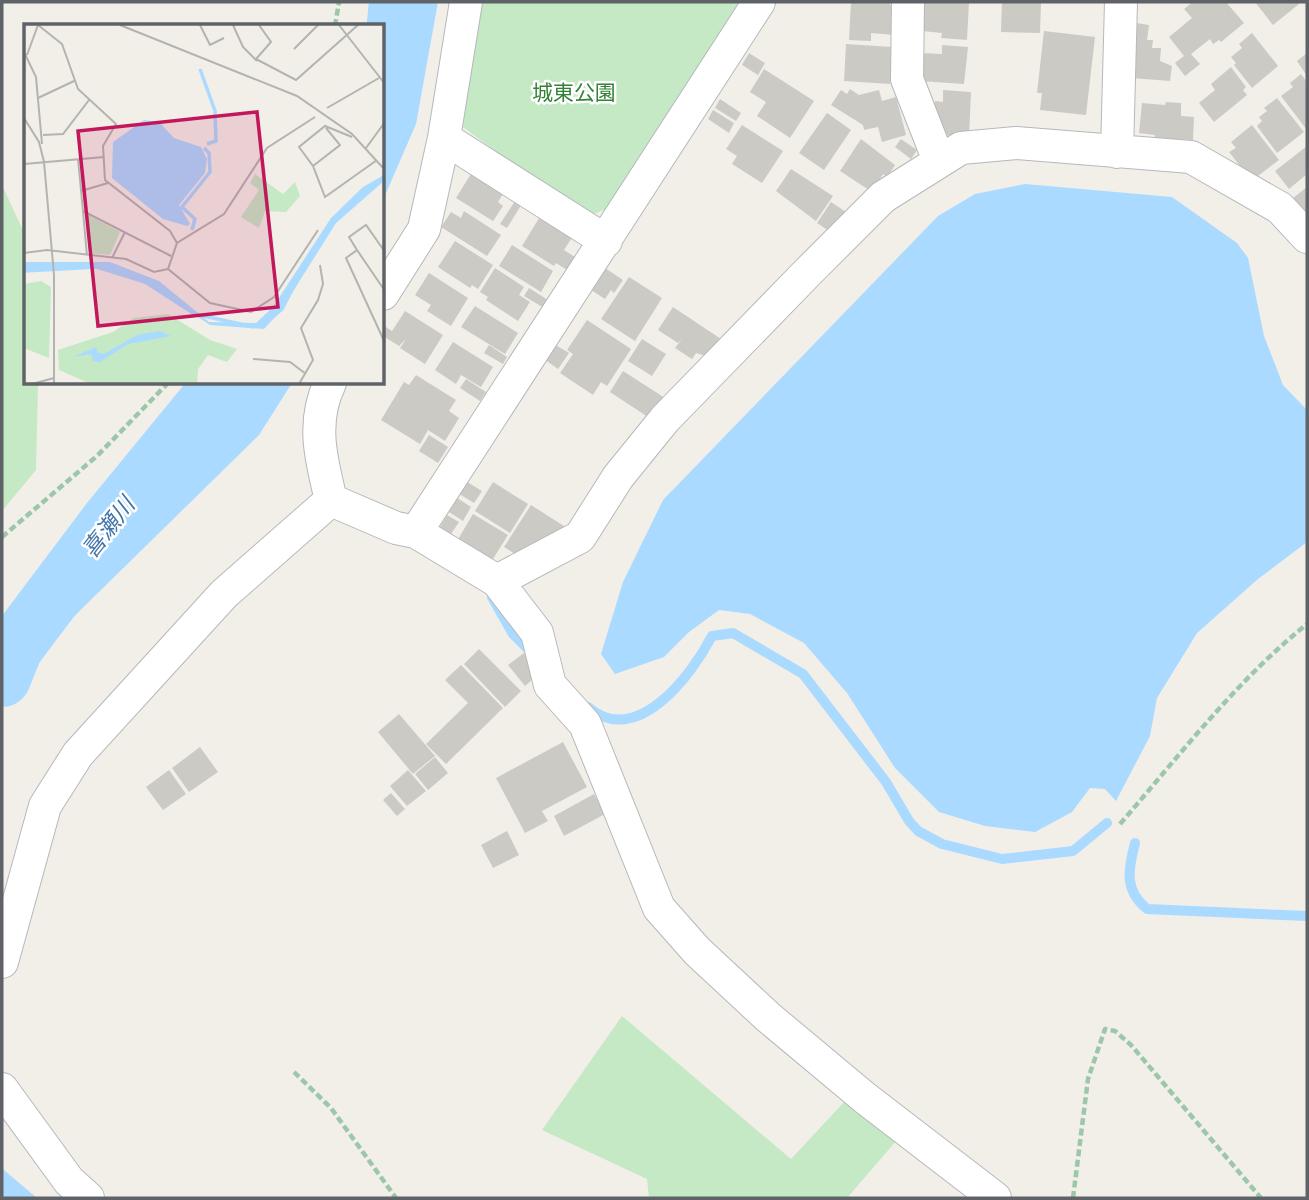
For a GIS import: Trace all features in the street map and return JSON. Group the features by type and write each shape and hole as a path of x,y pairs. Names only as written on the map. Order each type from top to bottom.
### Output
{"street":[{"path":"385,291 424,229 444,138 466,2"},
{"path":"416,532 760,2"},
{"path":"908,2 907,79 939,161"},
{"path":"1117,152 1121,2"},
{"path":"444,138 606,241"},
{"path":"497,581 580,537 618,477 665,419 883,197 961,148 1016,143 1191,157 1280,208 1307,237"},
{"path":"329,385 319,405 320,454 331,500"},
{"path":"331,500 396,528 416,532 497,581 537,634 550,685 585,724 659,908 697,951 768,1017 865,1098 995,1198"},
{"path":"2,962 45,806 78,754 224,594 331,500"},
{"path":"2,1089 69,1181 88,1198"}],"path":[{"path":"335,24 339,2"},
{"path":"2,537 97,456 165,385"},
{"path":"1120,824 1223,703 1277,649 1307,624"},
{"path":"1073,1198 1088,1079 1105,1029 1115,1031 1130,1045 1261,1198"},
{"path":"294,1072 331,1108 396,1198"}],"green space":[{"name":"城東公園","path":"480,2 742,2 607,209 585,217 463,127"},
{"path":"2,185 24,233 24,385 38,385 36,470 2,511"},
{"path":"622,1016 791,1159 846,1100 897,1140 847,1198 649,1198 647,1179 542,1130"}],"water":[{"path":"398,2 438,2 416,124 385,195 385,59 395,33"},
{"path":"1025,184 1172,197 1237,243 1248,258 1264,336 1283,385 1307,410 1307,542 1258,579 1197,633 1157,698 1150,736 1116,801 1105,789 1090,788 1072,812 1035,832 985,826 939,812 895,768 847,693 804,643 750,614 719,610 689,632 664,657 615,674 601,654 623,582 663,500 938,216 975,194"},
{"path":"221,385 291,385 259,435 2,687 2,662"},
{"path":"2,1167 5,1171 37,1198 2,1198"}],"building":[{"path":"851,2 890,2 890,5 897,5 895,35 871,33 871,41 849,40"},
{"path":"923,2 969,2 967,40 941,38 942,33 922,31"},
{"path":"1002,2 1041,2 1040,33 1001,32"},
{"path":"1193,2 1226,2 1244,23 1221,42 1219,40 1213,44 1210,39 1191,54 1200,64 1185,76 1175,63 1184,56 1169,37 1192,18 1184,9"},
{"path":"1255,2 1298,2 1299,4 1273,25"},
{"path":"1136,23 1149,25 1147,40 1153,40 1152,48 1161,48 1160,61 1172,66 1170,81 1131,78"},
{"path":"1044,31 1095,37 1086,115 1040,110 1042,93 1037,93"},
{"path":"1252,33 1278,66 1252,88 1231,57 1242,48 1239,44"},
{"path":"846,44 892,47 890,84 844,81"},
{"path":"942,45 968,47 964,84 920,81 922,53 942,54"},
{"path":"749,53 765,63 758,75 742,65"},
{"path":"1307,53 1307,76 1297,61"},
{"path":"1231,67 1246,87 1243,90 1247,95 1214,122 1199,103 1215,90 1211,84"},
{"path":"764,69 814,101 790,138 757,116 766,102 750,92"},
{"path":"1301,74 1307,82 1307,130 1281,96 1293,87 1290,83"},
{"path":"850,89 859,95 879,90 882,101 896,97 906,135 882,142 878,127 864,130 863,125 831,105 841,90 847,94"},
{"path":"943,90 971,92 969,137 941,135 942,123 934,122 935,101 943,102"},
{"path":"1277,98 1304,132 1277,153 1257,126 1262,121 1259,117 1267,111 1264,108"},
{"path":"720,99 741,113 736,121 715,108"},
{"path":"1166,102 1181,103 1181,116 1194,117 1193,140 1155,138 1155,135 1139,133 1142,103 1165,105"},
{"path":"713,110 734,123 729,133 708,119"},
{"path":"827,113 851,130 824,170 799,153"},
{"path":"742,125 783,151 762,183 732,164 737,156 726,149"},
{"path":"1252,125 1279,160 1254,179 1248,176 1229,152 1236,148 1231,142"},
{"path":"861,139 895,165 887,177 883,174 872,192 840,171"},
{"path":"901,139 917,150 911,159 895,147"},
{"path":"1307,146 1307,174 1289,189 1275,171"},
{"path":"474,169 506,189 498,202 503,206 493,221 456,198"},
{"path":"791,169 833,196 816,221 776,191"},
{"path":"1307,187 1307,216 1293,198"},
{"path":"517,198 523,202 507,228 500,224"},
{"path":"831,202 849,214 835,235 817,223"},
{"path":"464,211 501,235 487,256 441,227 451,212 461,218"},
{"path":"541,215 573,236 564,250 575,257 567,270 556,263 554,266 522,246"},
{"path":"455,241 493,265 478,289 472,285 470,288 438,267"},
{"path":"512,245 553,271 541,292 499,266"},
{"path":"495,268 524,287 519,295 530,302 518,321 486,300 488,297 480,292"},
{"path":"605,268 623,280 614,293 611,290 605,299 591,290"},
{"path":"429,273 468,298 451,326 427,311 431,305 415,295"},
{"path":"629,277 662,298 635,341 601,319"},
{"path":"529,288 548,300 544,308 524,296"},
{"path":"475,306 518,333 505,354 461,327"},
{"path":"673,307 721,339 709,357 696,353 692,359 675,348 682,339 678,343 658,330"},
{"path":"405,311 443,335 425,364 400,348 406,339 399,346 385,337 385,326 392,331"},
{"path":"587,320 631,349 607,386 601,382 593,395 560,373 573,354 567,350"},
{"path":"642,339 666,354 652,376 628,361"},
{"path":"453,342 493,367 481,387 461,375 456,384 435,370"},
{"path":"554,344 569,353 558,369 544,359"},
{"path":"489,345 507,357 503,364 484,353"},
{"path":"623,371 665,398 651,419 610,392"},
{"path":"416,375 456,400 449,411 459,418 445,441 428,430 420,444 381,420 404,382 409,385"},
{"path":"466,379 486,392 480,401 460,388"},
{"path":"429,435 448,447 438,463 419,451"},
{"path":"464,480 482,491 474,503 456,492"},
{"path":"493,482 528,504 510,533 475,511"},
{"path":"457,498 471,507 463,521 449,512"},
{"path":"531,505 567,528 523,559 504,547"},
{"path":"473,514 508,535 491,562 457,541"},
{"path":"447,515 459,522 451,534 440,527"},
{"path":"479,649 521,691 505,707 464,664"},
{"path":"524,653 540,673 525,686 508,665"},
{"path":"461,665 503,708 446,764 426,744 468,703 445,680"},
{"path":"399,714 435,756 413,774 378,732"},
{"path":"563,742 587,787 542,811 548,821 525,833 496,778"},
{"path":"200,747 218,772 189,792 172,768"},
{"path":"435,757 448,773 428,790 415,774"},
{"path":"169,770 186,794 163,810 146,787"},
{"path":"408,770 426,791 407,806 390,786"},
{"path":"391,793 405,809 397,816 383,800"},
{"path":"594,794 605,814 564,836 554,816"},
{"path":"507,831 519,855 493,868 481,845"}],"waterway":[{"name":"喜瀬川","path":"385,59 395,33 398,2"},
{"name":"喜瀬川","path":"2,678 14,648 109,522 221,385"},
{"path":"492,597 513,634 532,653"},
{"path":"588,707 606,718 625,719 643,714 676,687 691,670 712,636 733,633 803,674 886,782 909,821 918,831 942,844 1002,859 1073,851 1107,823"},
{"path":"1135,843 1130,871 1131,887 1147,909 1307,916"}]}
